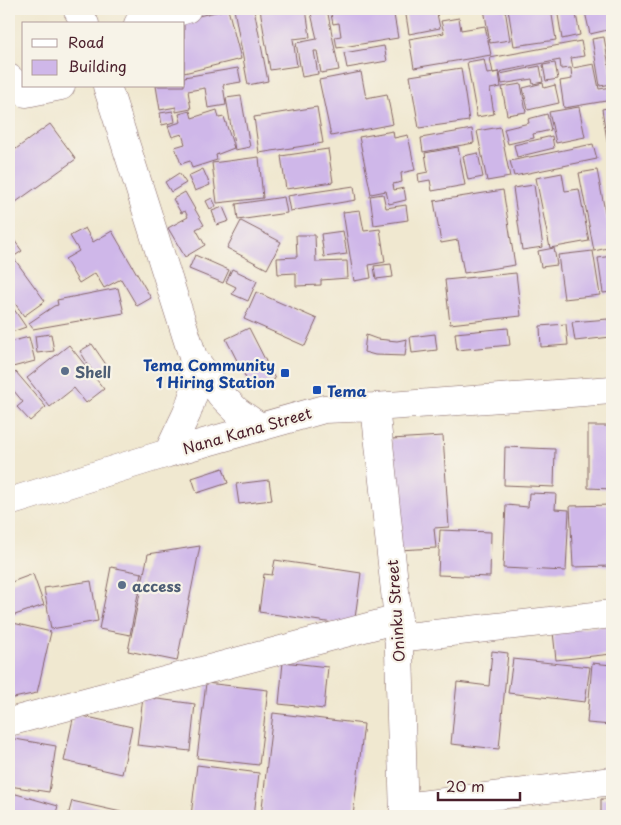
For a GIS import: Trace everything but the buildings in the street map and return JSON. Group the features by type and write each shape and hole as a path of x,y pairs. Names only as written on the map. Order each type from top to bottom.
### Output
{"street":[{"path":"77,9 84,22"},
{"path":"145,22 187,9"},
{"path":"9,78 26,93 50,88"},
{"path":"108,88 193,358 195,389 187,413 168,453"},
{"path":"193,358 221,395 237,411 260,427"},
{"name":"Nana Kana Street","path":"9,502 324,408 375,407 612,390"},
{"name":"Oninku Street","path":"375,407 398,628 404,811"},
{"path":"9,722 398,628 612,614"},
{"path":"404,811 612,781"}],"place":[{"name":"Shell","path":"65,371"},
{"name":"Tema Community 1 Hiring Station","path":"285,373"},
{"name":"Tema","path":"317,390"},
{"name":"access","path":"122,585"}]}
